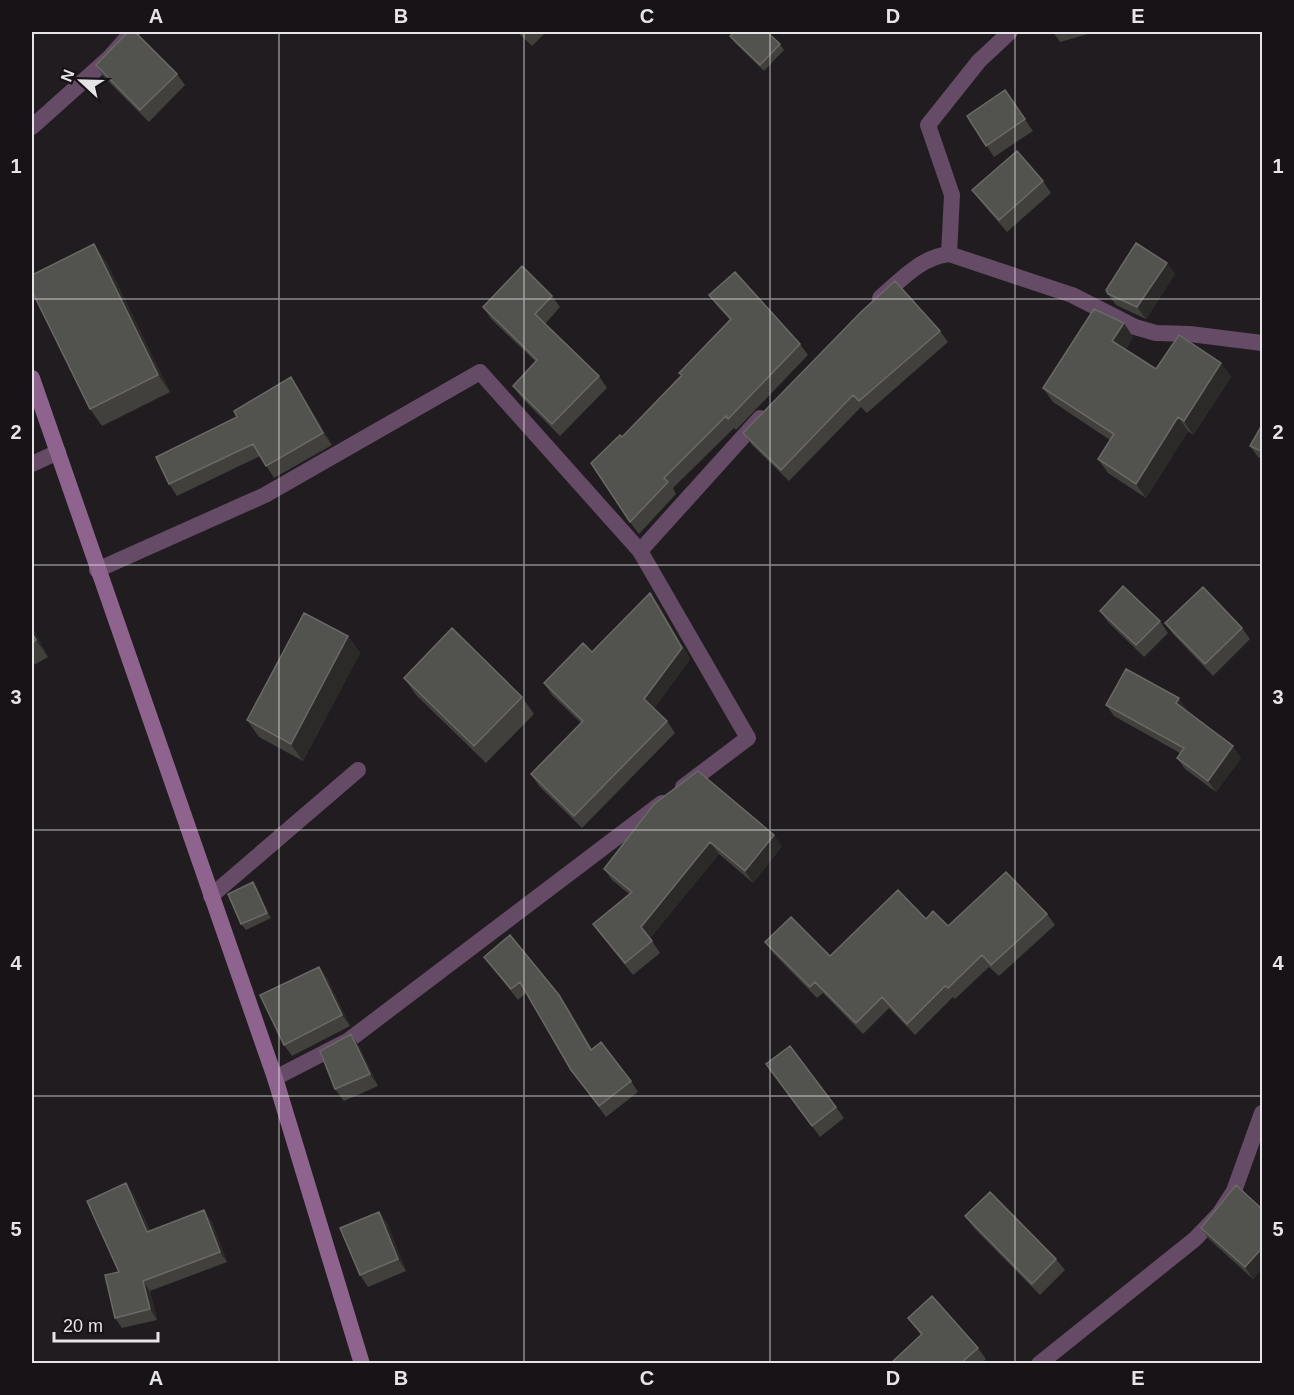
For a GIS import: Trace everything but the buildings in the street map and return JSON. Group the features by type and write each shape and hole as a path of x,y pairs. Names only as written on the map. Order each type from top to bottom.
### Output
{"main road":[{"path":"32,378 275,1078 362,1364"}],"street":[{"path":"32,128 109,58 132,32"},
{"path":"949,254 952,195 928,125 979,61 1010,32"},
{"path":"869,309 917,266 935,255 949,254 1072,295 1135,327 1156,333 1190,334 1263,343"},
{"path":"97,570 265,495 480,372 640,551 748,738 349,1040 275,1078"},
{"path":"640,551 774,405"},
{"path":"32,464 57,452"},
{"path":"211,896 358,770"},
{"path":"1039,1364 1195,1239 1219,1214 1234,1191 1263,1113"}]}
